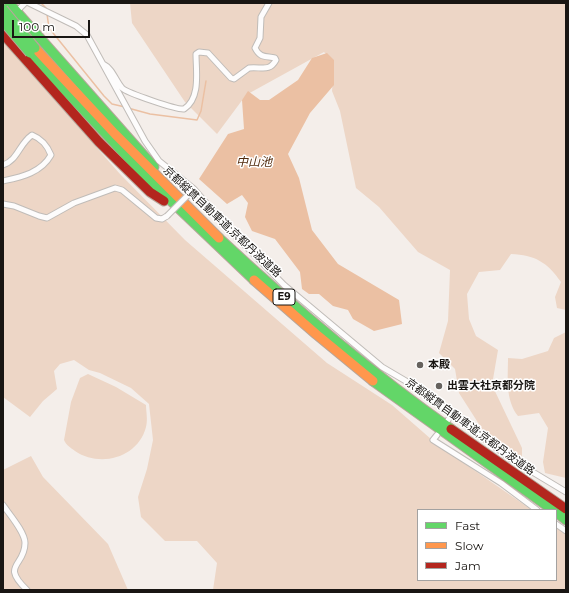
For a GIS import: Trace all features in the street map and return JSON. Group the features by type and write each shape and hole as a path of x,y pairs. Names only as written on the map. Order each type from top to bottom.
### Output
{"highway":[{"path":"9,3 164,178 238,256"},
{"name":"京都縦貫自動車道;京都丹波道路","path":"3,9 33,50 130,161 184,216 267,292 361,371 466,451 552,509"},
{"name":"京都縦貫自動車道;京都丹波道路","path":"3,21 136,156 238,256 308,317 373,371 448,427 566,509"},
{"path":"3,34 99,142 150,192 184,216"},
{"path":"557,513 566,520"}],"street":[{"path":"20,8 25,3"},
{"path":"29,3 76,26 87,36 145,141 159,161 193,191 284,285 382,367 421,390 453,413 511,459 566,492"},
{"path":"102,63 109,67 124,89 174,108 184,109 190,103 195,90 197,78 196,54 199,52 208,53 231,78 234,79 249,68 265,69 272,66 276,60 275,58 262,56 258,54 255,48 260,38 261,16 269,3"},
{"path":"3,165 10,163 24,140 32,135 39,138 48,146 51,155 47,162 35,172 3,181"},
{"path":"3,204 14,206 47,218 74,203 115,188 122,190 156,218 162,219 193,191"},
{"path":"448,420 453,413"},
{"path":"437,435 433,440 501,483 536,509"},
{"path":"3,505 24,536 25,543 24,550 10,570 10,576 14,581 27,590"},
{"path":"557,525 566,531"}],"shaded area":[{"path":"130,3 566,3 566,310 557,308 555,297 561,282 556,275 551,269 540,261 527,256 511,254 500,270 479,272 467,294 469,319 476,336 498,350 492,385 522,448 522,456 516,459 491,443 459,393 455,369 439,353 448,321 450,270 418,252 379,207 356,188 340,111 332,91 334,63 324,52 246,95 217,134 185,102 132,23"},
{"path":"3,42 120,174 185,240 327,363 392,405 439,446 531,509 417,509 417,581 557,581 557,527 566,532 566,590 213,590 217,563 197,541 165,541 141,517 138,497 147,469 153,440 149,404 131,388 100,373 89,370 74,360 60,364 54,371 57,389 43,401 30,417 3,397"},
{"path":"566,332 566,478 545,473 543,462 548,428 539,413 518,416 514,410 508,388 508,358 522,359 548,351 554,338"},
{"path":"88,374 116,387 146,405 147,424 142,438 127,453 117,457 96,459 75,451 70,448 64,440 71,402 80,378"},
{"path":"31,456 43,477 108,544 128,590 3,590 3,470"}],"water":[{"name":"中山池","path":"327,53 334,60 334,85 310,113 288,154 299,178 312,230 338,264 399,300 402,324 374,331 353,319 348,310 333,306 319,294 309,294 302,289 300,272 275,239 252,231 245,217 248,203 242,195 227,204 199,179 228,134 244,129 242,100 248,91 260,100 269,100 298,80 312,58"}],"waterway":[{"path":"41,3 46,8"},
{"path":"47,14 49,28 104,96 112,104 125,107"},
{"path":"128,108 150,114 197,120 201,111 206,81"}],"traffic: fast":[{"path":"9,3 154,167"},
{"path":"3,9 35,48"},
{"path":"3,21 30,53"},
{"path":"30,53 148,179 254,280"},
{"path":"219,238 361,361 451,429"},
{"path":"373,381 552,509"},
{"path":"557,513 566,520"}],"traffic: slow":[{"path":"35,48 115,134 219,238"},
{"path":"254,280 373,381"}],"traffic: jam":[{"path":"3,34 99,142 150,192 164,201"},
{"path":"451,429 566,509"}],"place":[{"name":"本殿","path":"420,365"},
{"name":"出雲大社京都分院","path":"439,386"}]}
